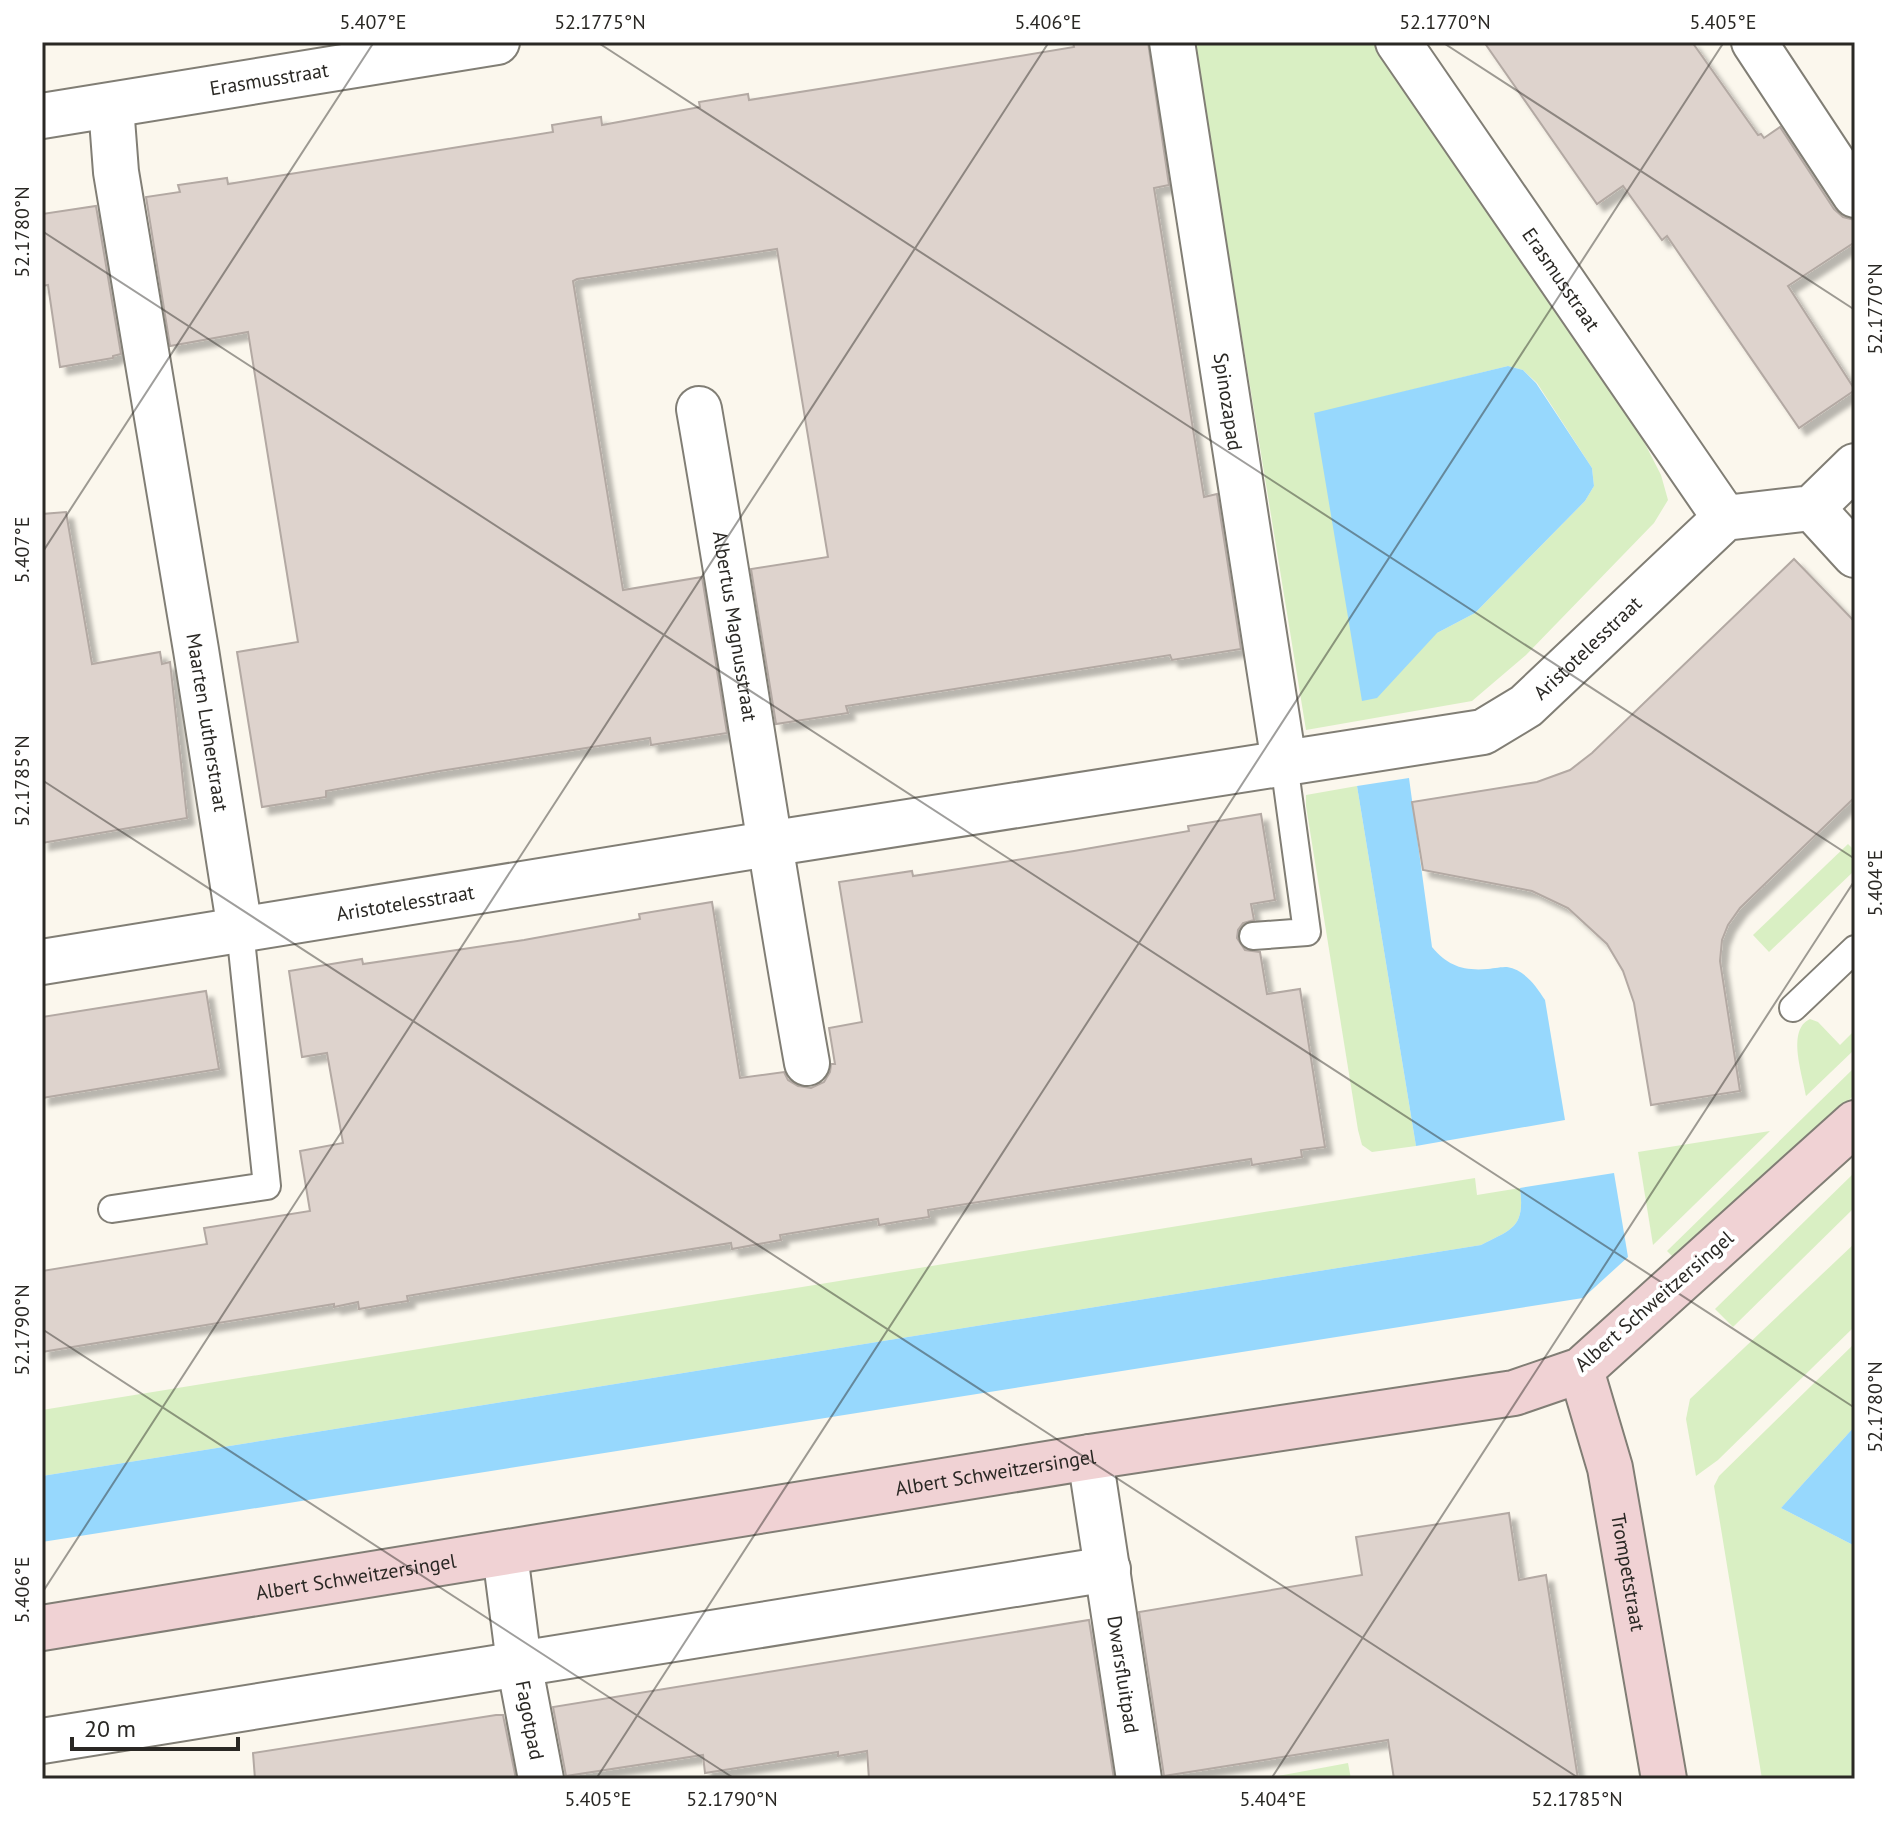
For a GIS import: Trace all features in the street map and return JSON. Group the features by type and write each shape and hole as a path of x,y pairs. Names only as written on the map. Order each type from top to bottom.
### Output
{"street":[{"name":"Erasmusstraat","path":"42,116 497,42"},
{"name":"Spinozapad","path":"1172,42 1284,763"},
{"name":"Erasmusstraat","path":"1398,42 1725,518"},
{"path":"1754,42 1855,195"},
{"name":"Maarten Lutherstraat","path":"111,106 116,172 240,930"},
{"name":"Albertus Magnusstraat","path":"699,409 768,844"},
{"path":"1725,518 1812,508 1855,466"},
{"path":"1812,508 1855,555"},
{"name":"Aristotelesstraat","path":"42,962 1483,732 1526,706 1725,518"},
{"path":"768,844 807,1063"},
{"name":"Albert Schweitzersingel","path":"42,1628 1090,1457 1514,1393 1581,1370 1855,1123"},
{"name":"Trompetstraat","path":"1581,1370 1610,1468 1664,1779"},
{"name":"Dwarsfluitpad","path":"1090,1457 1139,1779"},
{"name":"Fagotpad","path":"505,1554 519,1663 541,1779"},
{"path":"42,1741 1108,1569"}],"lane":[{"path":"1253,936 1307,932 1284,763"},
{"name":"Maarten Lutherstraat","path":"112,1209 267,1186 240,930"},
{"path":"1793,1008 1855,949"}],"green space":[{"path":"1194,42 1375,42 1641,436 1661,475 1668,500 1654,523 1526,655 1472,701 1306,730","holes":["1508,366 1523,370 1537,383 1592,468 1594,486 1585,501 1475,613 1437,633 1314,414"]},
{"path":"1357,786 1416,1146 1372,1152 1362,1145 1358,1130 1306,806 1306,795"},
{"path":"1848,844 1855,851 1855,870 1769,952 1753,935"},
{"path":"1810,1019 1818,1022 1840,1045 1855,1030 1855,1049 1806,1096 1797,1043 1803,1025"},
{"path":"1855,1067 1855,1094 1681,1265 1667,1251"},
{"path":"1770,1131 1653,1245 1638,1152"},
{"path":"1855,1172 1855,1207 1733,1327 1715,1309"},
{"path":"1475,1178 1477,1195 1520,1188 1521,1211 1514,1225 1481,1245 42,1476 42,1410"},
{"path":"1855,1243 1855,1326 1718,1460 1696,1476 1686,1419 1690,1399"},
{"path":"1855,1343 1855,1426 1781,1508 1855,1546 1855,1779 1762,1779 1714,1486 1719,1476"},
{"path":"1348,1763 1351,1779 1262,1779"}],"water":[{"path":"1508,366 1523,370 1536,383 1592,468 1594,486 1585,501 1475,613 1437,633 1377,698 1362,701 1314,413"},
{"path":"1409,778 1432,947 1450,963 1464,968 1513,969 1525,975 1538,989 1545,1000 1565,1120 1416,1146 1357,786"},
{"path":"1614,1173 1628,1257 1583,1298 42,1542 42,1476 1481,1245 1514,1225 1521,1211 1520,1188"},
{"path":"1855,1426 1855,1546 1781,1508"}],"building":[{"path":"1073,42 1148,42 1169,185 1154,188 1204,497 1217,494 1241,649 1172,660 1170,655 846,706 848,713 776,724 751,569 828,557 777,249 577,279 573,281 623,590 702,577 727,733 651,745 650,738 440,771 326,791 326,797 262,807 237,652 298,642 248,332 170,346 146,197 180,192 178,185 227,178 228,184 553,132 552,125 601,117 602,125 700,107 699,102 748,94 749,100 863,82 1074,47"},
{"path":"1484,42 1692,42 1758,135 1764,138 1780,127 1834,209 1843,217 1855,220 1855,242 1788,286 1855,390 1799,428 1667,236 1662,240 1623,186 1597,204"},
{"path":"96,206 121,354 60,367 48,285 42,286 42,214"},
{"path":"66,512 92,664 160,652 162,664 170,662 187,818 42,843 42,514"},
{"path":"1794,559 1855,622 1855,797 1740,908 1722,940 1720,961 1740,1091 1651,1105 1634,1003 1623,971 1607,944 1568,908 1532,891 1423,870 1412,802 1537,782 1570,770 1592,753"},
{"path":"1261,814 1275,900 1251,904 1254,920 1243,923 1237,938 1245,950 1260,952 1267,994 1300,989 1325,1147 1301,1150 1302,1157 1252,1165 1251,1159 928,1210 929,1217 879,1225 878,1219 780,1235 781,1240 732,1249 731,1243 615,1261 407,1296 408,1301 359,1309 358,1302 334,1307 334,1304 42,1352 42,1271 207,1244 204,1228 310,1211 300,1151 343,1143 327,1053 302,1057 289,971 362,959 363,964 524,940 640,919 639,914 712,902 740,1078 784,1072 788,1080 798,1086 811,1088 824,1082 831,1064 835,1064 829,1028 862,1022 839,882 912,871 913,876 1074,851 1189,831 1188,826"},
{"path":"206,991 219,1069 42,1098 42,1017"},
{"path":"1509,1513 1519,1580 1546,1575 1578,1779 1394,1779 1388,1740 1164,1776 1139,1612 1362,1575 1356,1537"},
{"path":"1089,1620 1114,1779 869,1779 867,1751 838,1756 838,1752 705,1773 703,1755 566,1776 553,1707"},
{"path":"503,1715 516,1779 255,1779 253,1753"}]}
